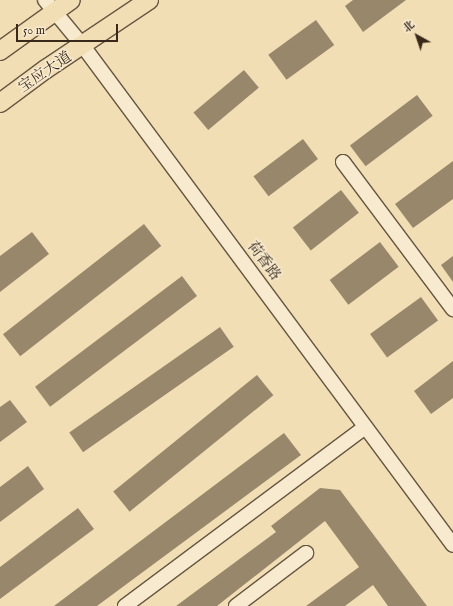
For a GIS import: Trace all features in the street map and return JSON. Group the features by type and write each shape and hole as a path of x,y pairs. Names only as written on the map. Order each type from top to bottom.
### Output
{"main road":[{"path":"0,51 49,6 71,0"},
{"name":"宝应大道","path":"0,103 46,69 83,46 149,0"}],"street":[{"name":"荷香路","path":"49,6 83,46 453,545"},
{"path":"343,162 453,309"},
{"path":"125,606 365,427"},
{"path":"236,606 306,552"}],"building":[{"path":"353,0 406,0 363,32 345,6"},
{"path":"316,20 334,45 286,80 268,55"},
{"path":"244,70 259,88 208,130 193,112"},
{"path":"417,95 433,116 366,166 350,146"},
{"path":"303,139 318,159 269,196 253,176"},
{"path":"453,161 453,199 413,228 395,204"},
{"path":"341,190 359,213 311,250 293,228"},
{"path":"144,224 161,246 20,356 3,334"},
{"path":"32,232 49,254 0,292 0,256"},
{"path":"380,242 399,267 348,305 330,280"},
{"path":"453,256 453,282 441,265"},
{"path":"182,276 197,296 50,407 35,387"},
{"path":"421,297 438,320 387,357 370,334"},
{"path":"220,327 234,347 83,452 69,433"},
{"path":"453,361 453,398 431,414 414,391"},
{"path":"257,375 273,395 130,512 113,491"},
{"path":"10,400 27,422 0,442 0,407"},
{"path":"284,433 301,455 97,606 54,606"},
{"path":"28,466 44,489 0,522 0,487"},
{"path":"320,488 340,490 427,606 388,606 373,585 345,606 306,606 359,567 325,521 217,606 176,606 276,532 271,526"},
{"path":"78,508 94,529 0,599 0,567"}]}
